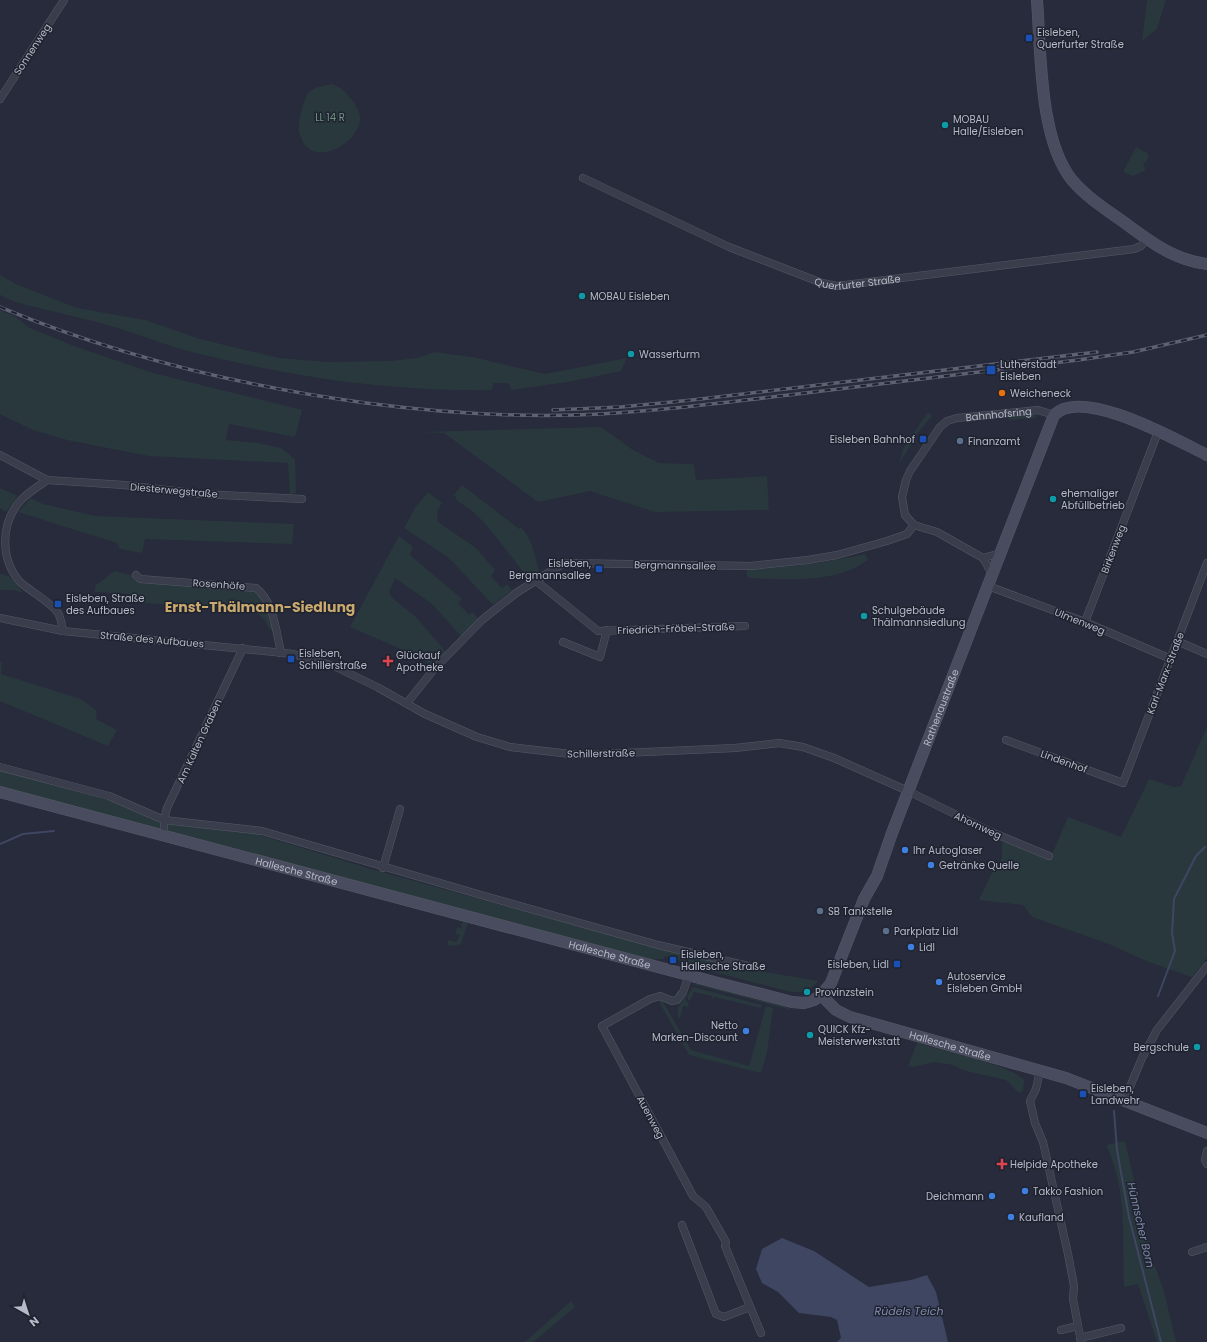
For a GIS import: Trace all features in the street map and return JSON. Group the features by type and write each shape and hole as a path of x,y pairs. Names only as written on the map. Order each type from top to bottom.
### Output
{"main road":[{"path":"1038,0 1050,136 1056,154 1072,179 1082,190 1147,239 1177,257 1207,264"},
{"path":"1054,415 1065,407 1095,407 1115,413 1207,455"},
{"name":"Rathenaustraße","path":"821,995 829,986 837,970 864,900 879,871 908,791 1054,415"},
{"name":"Hallesche Straße","path":"0,792 796,1002 810,1002 821,995 836,1010 850,1017 1040,1070 1125,1097 1207,1133"}],"street":[{"name":"Sonnenweg","path":"0,99 64,0"},
{"name":"Querfurter Straße","path":"583,178 729,247 822,284 837,286 1134,249 1141,246 1147,239"},
{"name":"Bahnhofsring","path":"914,525 905,515 902,497 906,480 936,432 943,424 957,418 1038,410 1054,415"},
{"name":"Birkenweg","path":"1085,622 1158,432"},
{"name":"Diesterwegstraße","path":"0,455 47,480 201,494 302,499"},
{"path":"47,480 22,498 9,520 1,544 7,563 13,574 20,582 59,614 63,631"},
{"path":"914,525 937,532 983,558 992,574"},
{"name":"Bergmannsallee","path":"407,703 414,692 467,634 497,607 535,580 564,563 751,566 808,560 837,555 887,541 907,534 914,525"},
{"path":"983,558 1000,553"},
{"name":"Karl-Marx-Straße","path":"1123,783 1207,563"},
{"name":"Rosenhöfe","path":"136,575 140,579 256,588 264,594 269,602 281,653"},
{"name":"Friedrich-Fröbel-Straße","path":"535,580 598,631 744,626"},
{"name":"Ulmenweg","path":"988,586 1085,622 1171,659"},
{"name":"Straße des Aufbaues","path":"0,618 63,631 243,648 304,657"},
{"name":"Friedrich-Fröbel-Straße","path":"563,642 600,658 607,630"},
{"path":"1177,642 1207,654"},
{"name":"Am Kalten Graben","path":"164,836 164,820 167,808 243,648"},
{"name":"Schillerstraße","path":"304,657 334,666 407,703 424,714 477,737 510,747 579,755 735,748 779,743 803,747 828,756 908,791"},
{"name":"Lindenhof","path":"1006,740 1123,783"},
{"path":"0,767 109,796 164,820 262,831 383,868 658,945 748,966"},
{"name":"Ahornweg","path":"908,791 991,832 1049,856"},
{"path":"383,868 400,809"},
{"path":"1125,1097 1157,1030 1207,966"},
{"name":"Auenweg","path":"689,975 683,992 677,1000 672,1001 660,996 650,998 602,1026 692,1196 706,1207 726,1242 724,1246 761,1333"},
{"path":"1040,1070 1036,1089 1030,1101 1035,1123 1043,1142 1068,1254 1074,1286 1073,1299 1081,1340 1121,1328"},
{"path":"1207,1151 1205,1160 1207,1164"},
{"path":"682,1225 716,1314 724,1317 750,1307"},
{"path":"1192,1252 1207,1247"},
{"path":"1061,1330 1078,1326"}],"green space":[{"path":"1147,0 1166,0 1157,29 1142,41"},
{"name":"LL 14 R","path":"332,84 340,88 349,96 357,108 360,118 354,134 347,142 339,148 320,152 312,150 304,144 299,132 300,118 303,105 309,92 311,90"},
{"path":"1136,147 1147,153 1149,157 1143,165 1146,170 1133,176 1123,172"},
{"path":"0,275 18,285 77,308 145,320 200,339 279,358 329,362 390,361 418,358 434,352 472,357 545,374 627,358 621,371 568,382 511,390 509,383 493,383 492,390 455,390 380,386 306,376 232,362 176,348 105,324 15,302 0,295"},
{"path":"0,310 16,317 28,327 74,346 153,373 302,410 295,437 229,424 226,440 258,443 281,448 295,459 296,493 290,494 288,463 148,456 67,440 33,430 0,414"},
{"path":"928,412 932,416 919,431 899,464 903,449"},
{"path":"1030,414 1035,415 1036,418 1010,420 1008,418"},
{"path":"601,427 633,450 659,463 694,464 696,480 767,476 769,510 655,512 590,491 538,502 444,433 419,432"},
{"path":"462,485 519,529 521,527 525,532 533,548 539,571 529,579 496,536 477,515 458,502 454,495"},
{"path":"0,488 18,496 6,512 0,508"},
{"path":"428,492 442,503 437,511 438,522 476,548 495,570 491,576 502,588 507,584 512,590 493,605 449,558 404,528 415,508"},
{"path":"31,498 43,504 95,516 294,524 292,544 145,539 142,553 120,549 117,543 21,513 19,511"},
{"path":"399,536 413,547 410,555 462,599 458,603 469,615 473,612 478,619 461,636 432,604 395,578 389,592 391,597 416,617 446,652 433,666 415,655 350,627"},
{"path":"865,554 868,560 855,568 826,577 780,579 750,578 747,576 747,569 776,568 836,560"},
{"path":"114,571 134,576 136,581 248,590 263,600 268,611 273,630 270,630 259,615 249,610 130,602 130,594 95,592 95,586"},
{"path":"0,574 9,576 24,593 13,590 0,590"},
{"path":"0,661 2,662 1,674 81,699 97,711 96,719 117,730 108,746 0,701"},
{"path":"1207,727 1207,958 1192,977 1146,961 1109,944 1032,917 1023,905 979,900 994,868 1002,858 1002,843 1005,840 1050,859 1068,817 1121,837 1149,779 1174,787 1181,786"},
{"path":"0,771 116,802 159,822 174,825 243,832 263,836 371,869 581,927 765,972 819,981 806,992 791,992 705,970 665,956 664,959 647,960 0,788"},
{"path":"462,922 468,923 461,944 452,946 447,945 448,940 456,942 460,935 455,934 457,927 461,928"},
{"path":"693,984 699,984 790,1008 791,1010"},
{"path":"693,987 762,1005 761,1008 714,997 712,1000 712,996 694,992 689,1002 687,996"},
{"path":"686,996 686,1001 689,1004 688,1007 683,1006 680,1018 678,1017 678,1007"},
{"path":"658,1000 663,1002 691,1050 749,1066 766,1006 773,1008 767,1053 761,1073 689,1055"},
{"path":"917,1043 974,1058 1017,1074 1024,1080 1023,1091 1019,1093 1006,1080 962,1070 953,1065 934,1062 914,1067 908,1066"},
{"path":"1125,1141 1152,1258 1164,1291 1176,1342 1157,1342 1138,1284 1124,1287 1121,1197 1118,1179 1106,1145"},
{"path":"571,1301 575,1307 533,1342 525,1342"}],"water":[{"name":"Rüdels Teich","path":"782,1238 814,1251 869,1287 911,1280 927,1275 936,1292 948,1342 837,1342 841,1338 837,1320 831,1317 799,1313 778,1292 762,1283 756,1269 762,1249"}],"waterway":[{"path":"0,844 23,834 54,831"},
{"name":"Hünnscher Born","path":"1158,996 1175,951 1172,933 1174,899 1196,856 1205,847"},
{"name":"Hünnscher Born","path":"1114,1111 1117,1150 1129,1217 1161,1342"}],"railway":[{"path":"0,307 89,340 134,354 180,367 272,388 392,406 470,413 523,415 602,414 789,395 1078,360 1133,352 1207,335"},
{"path":"553,410 621,407 692,400 1097,352"}],"place":[{"name":"Eisleben, Querfurter Straße","path":"1029,38"},
{"name":"MOBAU Halle/Eisleben","path":"945,125"},
{"name":"MOBAU Eisleben","path":"582,296"},
{"name":"Wasserturm","path":"631,354"},
{"name":"Lutherstadt Eisleben","path":"991,370"},
{"name":"Weicheneck","path":"1002,393"},
{"name":"Eisleben Bahnhof","path":"923,439"},
{"name":"Finanzamt","path":"960,441"},
{"name":"ehemaliger Abfüllbetrieb","path":"1053,499"},
{"name":"Eisleben, Bergmannsallee","path":"599,569"},
{"name":"Eisleben, Straße des Aufbaues","path":"58,604"},
{"name":"Schulgebäude Thälmannsiedlung","path":"864,616"},
{"name":"Eisleben, Schillerstraße","path":"291,659"},
{"name":"Glückauf Apotheke","path":"388,661"},
{"name":"Ihr Autoglaser","path":"905,850"},
{"name":"Getränke Quelle","path":"931,865"},
{"name":"SB Tankstelle","path":"820,911"},
{"name":"Parkplatz Lidl","path":"886,931"},
{"name":"Lidl","path":"911,947"},
{"name":"Eisleben, Hallesche Straße","path":"673,960"},
{"name":"Eisleben, Lidl","path":"897,964"},
{"name":"Autoservice Eisleben GmbH","path":"939,982"},
{"name":"Provinzstein","path":"807,992"},
{"name":"Netto Marken-Discount","path":"746,1031"},
{"name":"QUICK Kfz- Meisterwerkstatt","path":"810,1035"},
{"name":"Bergschule","path":"1197,1047"},
{"name":"Eisleben, Landwehr","path":"1083,1094"},
{"name":"Helpide Apotheke","path":"1002,1164"},
{"name":"Takko Fashion","path":"1025,1191"},
{"name":"Deichmann","path":"992,1196"},
{"name":"Kaufland","path":"1011,1217"}],"district":[{"name":"Ernst-Thälmann-Siedlung","path":"260,607"}]}
